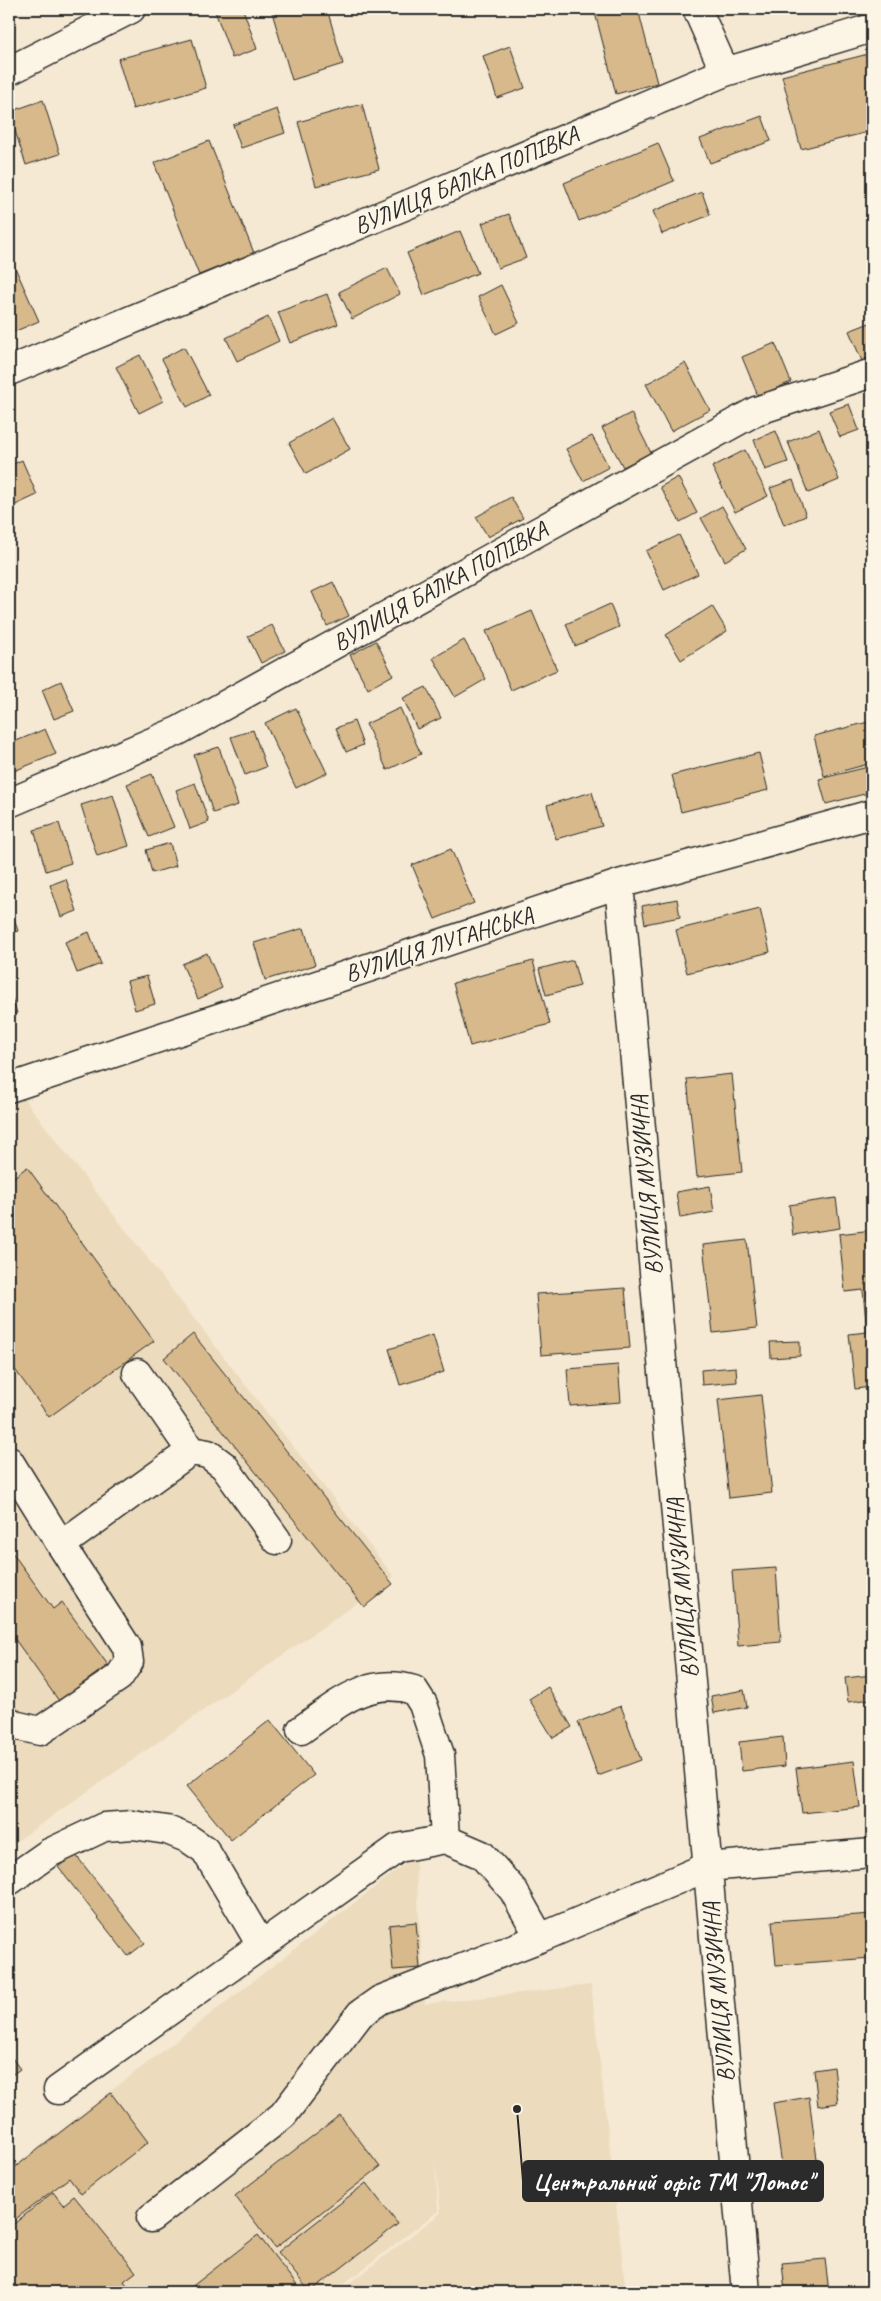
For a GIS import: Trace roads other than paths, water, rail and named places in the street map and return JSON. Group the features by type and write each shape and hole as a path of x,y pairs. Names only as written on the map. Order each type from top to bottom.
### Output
{"street":[{"path":"9,71 131,9"},
{"path":"697,9 725,72"},
{"name":"ВУЛИЦЯ БАЛКА ПОПІВКА","path":"9,371 725,72 872,28"},
{"name":"ВУЛИЦЯ БАЛКА ПОПІВКА","path":"9,803 178,731 756,411 872,373"},
{"name":"ВУЛИЦЯ ЛУГАНСЬКА","path":"9,1088 619,884 872,814"},
{"name":"ВУЛИЦЯ МУЗИЧНА","path":"619,884 706,1867 746,2292"},
{"path":"137,1373 191,1451 208,1454 224,1466 276,1540"},
{"path":"62,1546 191,1451"},
{"path":"9,1461 127,1647 129,1662 119,1677 40,1731 14,1725 9,1721"},
{"path":"301,1730 347,1698 374,1686 397,1685 414,1690 423,1704 440,1755 445,1838"},
{"path":"9,1881 49,1853 104,1827 133,1825 167,1830 189,1839 205,1850 261,1945"},
{"path":"58,2090 398,1848 445,1838 482,1855 513,1890 540,1938"},
{"path":"151,2218 283,2115 360,2014 380,2000 540,1938 706,1867 872,1853"}],"place":[{"name":"Центральний офіс ТМ \"Лотос\"","path":"517,2109"}]}
